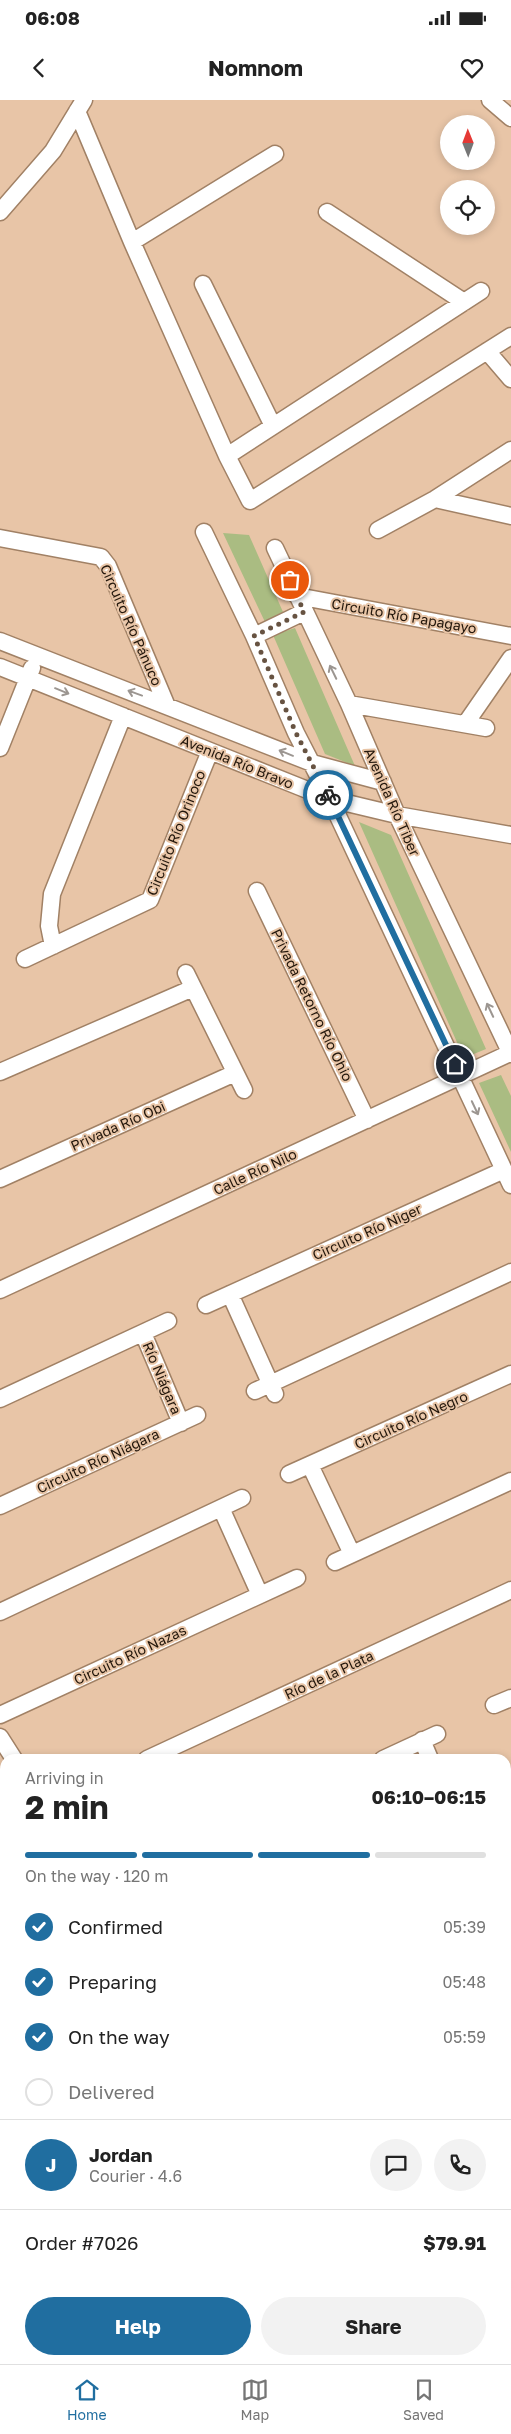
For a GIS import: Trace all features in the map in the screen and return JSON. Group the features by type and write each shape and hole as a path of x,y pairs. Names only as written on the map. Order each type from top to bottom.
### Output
{"street":[{"path":"490,100 511,118"},
{"path":"0,212 53,151 81,106"},
{"path":"81,106 132,242 227,456 250,501 511,336"},
{"path":"132,242 275,154"},
{"path":"327,212 464,302"},
{"path":"203,284 273,426"},
{"path":"227,456 481,291"},
{"path":"487,351 511,379"},
{"path":"378,530 435,499 511,450"},
{"path":"435,499 511,516"},
{"path":"204,532 254,636 296,733 330,799 508,1177"},
{"name":"Circuito Río Pánuco","path":"0,538 101,557 108,566 166,704"},
{"name":"Avenida Río Tiber","path":"275,548 349,704 397,815 511,1054"},
{"name":"Circuito Río Papagayo","path":"297,596 511,636"},
{"path":"254,636 304,612"},
{"name":"Avenida Río Bravo","path":"0,641 166,704 312,763 383,782"},
{"path":"0,748 37,656"},
{"path":"466,723 511,658"},
{"name":"Avenida Río Bravo","path":"0,667 330,799 397,815 510,833"},
{"path":"349,704 486,728"},
{"path":"53,946 49,926 52,894 122,716"},
{"name":"Circuito Río Orinoco","path":"25,960 150,900 210,751"},
{"name":"Privada Retorno Río Ohio","path":"257,891 367,1120"},
{"path":"0,1072 190,980 244,1090"},
{"name":"Calle Río Nilo","path":"0,1290 511,1054"},
{"name":"Privada Río Obi","path":"0,1179 235,1073"},
{"name":"Circuito Río Niger","path":"206,1305 508,1177"},
{"path":"255,1391 273,1388 511,1272"},
{"path":"230,1294 273,1388"},
{"path":"0,1399 168,1321"},
{"name":"Río Niágara","path":"143,1333 181,1422"},
{"name":"Circuito Río Negro","path":"289,1474 511,1374"},
{"name":"Circuito Río Niágara","path":"0,1506 197,1415"},
{"path":"310,1465 352,1554"},
{"path":"335,1562 511,1481"},
{"path":"0,1612 242,1498"},
{"path":"222,1508 260,1595"},
{"name":"Circuito Río Nazas","path":"0,1716 297,1578"},
{"name":"Río de la Plata","path":"158,1754 511,1590"},
{"path":"494,1705 511,1698"},
{"path":"0,1737 11,1754"},
{"path":"394,1754 430,1737 430,1754"}],"green space":[{"path":"223,533 249,535 283,612 265,622"},
{"path":"295,628 355,766 325,754 273,635"},
{"path":"359,822 391,835 486,1049 464,1058"},
{"path":"501,1075 511,1096 511,1152 479,1083"}],"way so far":[{"path":"290,580 304,612 254,636 296,733 328,795"}],"route":[{"path":"328,795 455,1064"}]}
